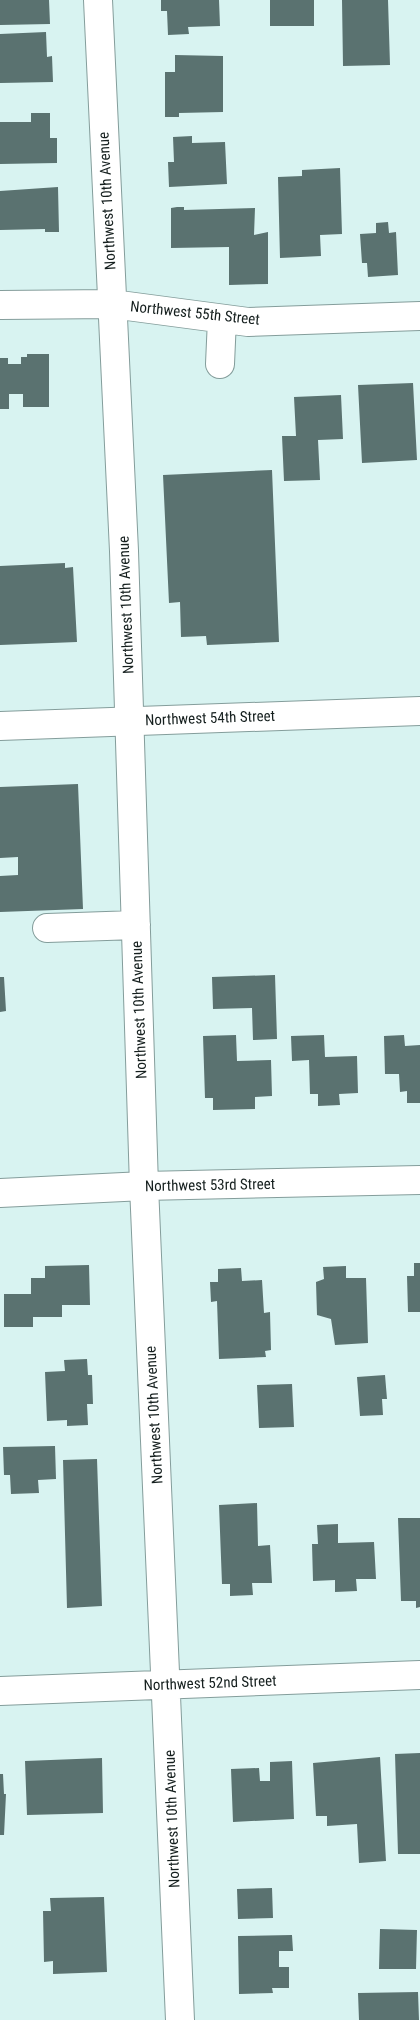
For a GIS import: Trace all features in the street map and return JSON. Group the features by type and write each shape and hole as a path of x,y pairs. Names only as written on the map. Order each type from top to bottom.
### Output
{"street":[{"name":"Northwest 10th Avenue","path":"98,0 130,721 144,1186 180,2020"},
{"name":"Northwest 55th Street","path":"0,305 112,304 248,322 420,316"},
{"path":"220,364 222,318"},
{"name":"Northwest 54th Street","path":"0,726 420,711"},
{"path":"47,928 136,925"},
{"name":"Northwest 53rd Street","path":"0,1192 144,1186 420,1180"},
{"name":"Northwest 52nd Street","path":"0,1691 420,1675"}],"building":[{"path":"0,0 49,0 50,24 0,25"},
{"path":"161,0 219,0 220,26 188,27 189,34 168,35 167,11 161,11"},
{"path":"270,0 314,0 314,26 270,26"},
{"path":"342,0 388,0 390,65 343,66"},
{"path":"46,32 47,57 52,56 53,82 0,83 0,34"},
{"path":"175,55 223,56 223,112 179,113 179,117 165,117 165,72 175,72"},
{"path":"31,113 50,113 50,138 57,138 57,163 0,164 0,122 31,122"},
{"path":"192,136 192,143 225,142 227,184 169,187 168,162 174,162 173,137"},
{"path":"340,168 342,234 320,235 321,256 280,258 278,177 302,176 302,170"},
{"path":"58,187 59,232 45,232 45,229 0,230 0,191"},
{"path":"184,207 184,210 255,208 254,235 268,232 268,284 229,285 229,247 171,248 171,208"},
{"path":"388,222 389,233 396,232 398,275 368,277 367,263 362,263 360,234 376,233 376,223"},
{"path":"27,354 49,354 49,407 23,407 23,394 9,394 9,409 0,409 0,358 8,358 8,364 21,364 21,357 27,357"},
{"path":"413,383 417,460 362,463 358,385"},
{"path":"341,395 343,439 318,440 320,480 284,481 282,436 296,436 294,397"},
{"path":"272,470 279,642 207,645 206,636 181,637 180,602 169,603 163,475"},
{"path":"65,563 65,568 73,567 77,642 0,645 0,566"},
{"path":"78,784 83,909 0,912 0,876 18,875 18,857 0,858 0,787"},
{"path":"275,975 277,1039 253,1040 252,1008 213,1009 212,977"},
{"path":"0,977 4,977 6,1011 0,1012"},
{"path":"236,1035 237,1061 271,1060 272,1096 255,1097 255,1109 213,1110 213,1098 205,1098 203,1036"},
{"path":"324,1035 325,1057 357,1056 358,1093 339,1094 340,1105 318,1106 318,1094 310,1094 309,1060 292,1061 291,1036"},
{"path":"404,1035 405,1046 420,1045 420,1103 407,1103 407,1091 400,1092 399,1074 385,1074 384,1036"},
{"path":"414,1263 420,1263 420,1312 408,1312 407,1276 414,1276"},
{"path":"89,1265 90,1305 62,1305 62,1317 33,1317 33,1327 4,1327 4,1294 31,1294 31,1278 45,1278 45,1266"},
{"path":"346,1266 346,1278 366,1278 368,1343 335,1345 331,1319 317,1315 316,1282 324,1279 323,1267"},
{"path":"241,1268 242,1281 262,1280 264,1313 270,1312 271,1350 265,1351 266,1357 219,1359 217,1301 211,1302 210,1282 218,1282 218,1269"},
{"path":"87,1359 88,1375 92,1375 93,1404 87,1404 88,1425 67,1426 67,1420 47,1421 45,1372 65,1371 64,1360"},
{"path":"385,1375 387,1399 382,1399 383,1415 360,1416 357,1377"},
{"path":"292,1384 294,1427 259,1428 257,1385"},
{"path":"55,1446 56,1479 38,1480 39,1493 11,1494 10,1475 4,1475 3,1447"},
{"path":"97,1459 102,1606 67,1608 63,1460"},
{"path":"257,1503 258,1546 270,1545 272,1583 252,1583 253,1595 230,1596 230,1584 222,1584 219,1505"},
{"path":"398,1518 420,1518 420,1607 416,1608 416,1601 401,1601"},
{"path":"338,1524 338,1543 374,1542 376,1579 356,1579 357,1591 335,1592 335,1580 313,1581 312,1544 318,1544 317,1525"},
{"path":"420,1753 420,1854 398,1854 395,1754"},
{"path":"380,1757 386,1861 359,1863 357,1824 327,1826 327,1816 316,1816 313,1763"},
{"path":"102,1758 103,1813 27,1815 25,1761"},
{"path":"292,1761 294,1819 233,1822 231,1769 259,1768 260,1781 270,1781 270,1762"},
{"path":"0,1774 3,1774 4,1794 6,1794 4,1835 0,1835"},
{"path":"272,1888 273,1918 238,1919 237,1889"},
{"path":"104,1897 107,1972 53,1974 53,1961 44,1962 43,1911 51,1911 50,1898"},
{"path":"380,1929 417,1930 416,1969 379,1969"},
{"path":"292,1935 293,1951 279,1951 279,1967 289,1967 289,1988 272,1988 273,1993 239,1994 238,1936"},
{"path":"418,1992 419,2020 359,2020 358,1993"}]}
